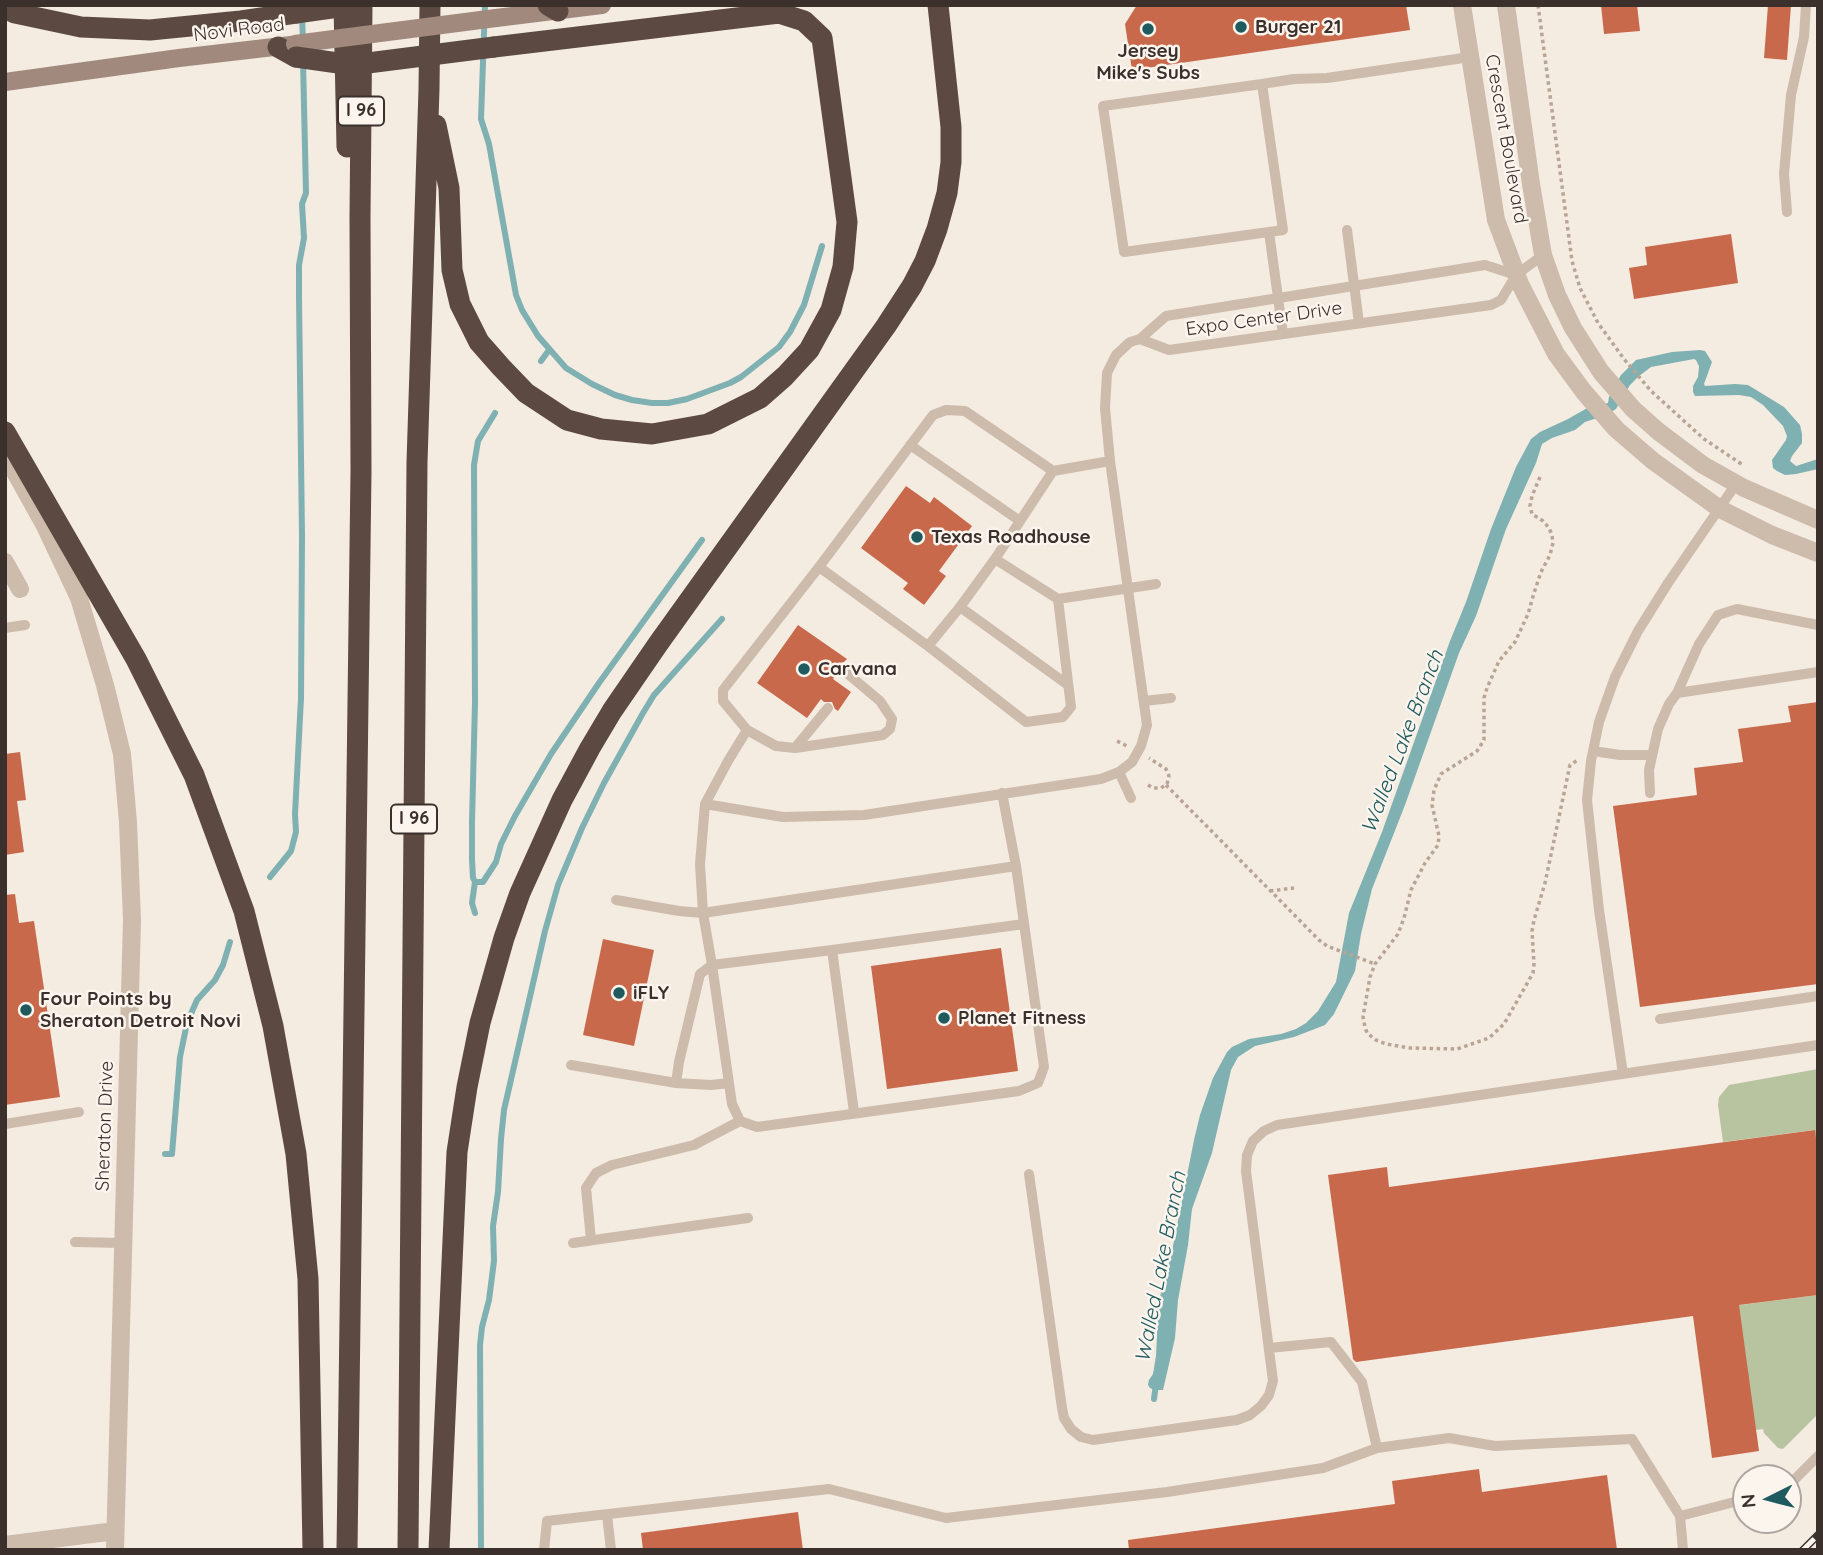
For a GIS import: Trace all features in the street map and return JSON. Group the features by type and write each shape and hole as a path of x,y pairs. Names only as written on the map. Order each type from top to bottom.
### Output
{"highway":[{"path":"344,5 347,170 360,217"},
{"path":"5,8 15,13 81,27 150,30 241,21 353,5"},
{"name":"I 96","path":"347,1550 361,471 362,5"},
{"name":"I 96","path":"408,1550 417,462 430,5"},
{"path":"439,1550 457,1152 480,1023 504,938 562,800 612,712 886,326 925,261 947,193 951,162 951,127 938,5"},
{"path":"289,49 352,65 779,13 804,21 822,38 847,222 843,267 831,310 809,350 761,398 708,424 652,434 601,429 567,420 526,393 478,342 460,304 452,270 449,188 429,89"},
{"path":"5,432 136,659 194,775 244,911 273,1026 296,1154 309,1279 313,1550"}],"main road":[{"name":"Novi Road","path":"5,82 180,58 289,49 553,8 602,5"}],"street":[{"name":"Crescent Boulevard","path":"1462,5 1496,219 1517,275 1556,354 1616,429 1653,461 1720,509 1772,535 1818,553"},
{"name":"Crescent Boulevard","path":"1506,5 1531,184 1544,255 1557,295 1582,341 1601,372 1633,409 1670,440 1703,465 1737,484 1818,520"},
{"name":"Sheraton Drive","path":"5,454 45,526 79,598 122,754 132,920 115,1550"},
{"path":"5,562 20,589"},
{"path":"5,1545 115,1531"}],"lane":[{"path":"1787,212 1784,174 1791,95 1804,37 1805,5"},
{"path":"1262,84 1283,230 1124,252 1103,106 1294,79 1327,78 1470,57"},
{"path":"1347,230 1359,323"},
{"path":"1269,232 1283,334"},
{"name":"Expo Center Drive","path":"1517,275 1485,265 1166,316 1140,339 1169,350 1491,305 1501,300 1517,275 1544,255"},
{"path":"705,804 783,817 864,815 1101,779 1119,772 1132,762 1141,747 1147,725 1105,408 1107,373 1116,355 1130,342 1140,339"},
{"path":"842,669 880,701 892,719 890,729 883,734 795,748 776,746 747,730 723,701 723,690 933,415 946,410 965,411 1053,471 1110,461"},
{"path":"910,445 1020,521"},
{"path":"928,646 995,559 1053,471"},
{"path":"1623,1074 1599,910 1587,800 1593,751 1599,722 1615,677 1637,631 1737,484"},
{"path":"995,559 1058,599 1156,584"},
{"path":"819,567 1026,722 1062,717 1071,707 1058,599"},
{"path":"960,607 1068,685"},
{"path":"1650,793 1649,770 1658,729 1699,644 1718,615 1737,609 1818,625"},
{"path":"5,628 25,625"},
{"path":"1677,693 1818,672"},
{"path":"1144,701 1171,698"},
{"path":"795,748 828,708"},
{"path":"747,730 705,804 700,864 703,912 732,1104 740,1121 757,1127 1019,1091 1038,1083 1044,1067 1016,866 1002,793"},
{"path":"1593,751 1620,755 1653,755"},
{"path":"1119,772 1131,797"},
{"path":"616,900 679,911 703,912 1016,866"},
{"path":"676,1083 700,974 712,965 1024,924"},
{"path":"832,950 855,1112"},
{"path":"1660,1019 1818,996"},
{"path":"1029,1174 1062,1408 1071,1429 1081,1437 1093,1440 1237,1420 1250,1415 1261,1406 1269,1395 1273,1381 1246,1171 1247,1156 1253,1141 1264,1130 1277,1125 1818,1045"},
{"path":"571,1065 676,1083 729,1083"},
{"path":"5,1124 79,1112"},
{"path":"591,1240 586,1188 596,1173 612,1165 694,1145 740,1121"},
{"path":"573,1243 748,1218"},
{"path":"75,1242 123,1243"},
{"path":"1269,1348 1331,1342 1362,1382 1377,1448"},
{"path":"544,1550 547,1521 829,1489 946,1518 1167,1492 1324,1468 1377,1448 1449,1438 1495,1446 1632,1439 1680,1516 1683,1550"},
{"path":"1802,1472 1818,1455"},
{"path":"1680,1516 1732,1503"},
{"path":"607,1515 611,1550"}],"path":[{"path":"1538,5 1572,261 1580,288 1598,323 1651,391 1704,439 1744,465"},
{"path":"1540,477 1530,506 1532,514 1549,528 1553,543 1550,555 1515,642 1499,661 1487,688 1484,698 1484,740 1477,751 1441,774 1434,790 1432,805 1439,836 1438,845 1411,890 1398,934 1374,964 1370,977 1363,1017 1367,1033 1376,1040 1410,1048 1457,1049 1489,1038 1504,1024 1533,974 1532,931 1570,765 1593,751"},
{"path":"1116,741 1166,769 1169,776 1166,785 1157,789 1148,785"},
{"path":"1166,785 1326,946 1374,964"},
{"path":"1270,891 1294,888"}],"green space":[{"path":"1818,1069 1818,1154 1814,1130 1723,1142 1718,1105 1719,1097 1729,1085"},
{"path":"1818,1295 1818,1414 1783,1449 1778,1448 1763,1429 1756,1430 1702,1310"}],"water":[{"path":"1705,351 1712,362 1705,386 1748,385 1784,407 1800,425 1802,434 1802,443 1790,461 1796,466 1818,459 1818,469 1785,475 1773,468 1772,460 1787,436 1783,426 1763,405 1751,397 1695,396 1693,386 1698,377 1699,366 1694,359 1651,367 1630,385 1616,409 1542,444 1506,529 1476,616 1459,653 1372,889 1355,971 1334,1014 1325,1025 1294,1037 1255,1046 1238,1057 1231,1070 1212,1153 1192,1209 1175,1338 1163,1390 1150,1388 1148,1385 1156,1356 1161,1292 1200,1115 1213,1078 1232,1047 1249,1039 1281,1034 1306,1023 1318,1011 1336,982 1349,913 1382,832 1491,529 1516,467 1531,439 1540,432 1589,407 1608,403 1621,375 1636,360 1672,352"}],"building":[{"path":"1137,5 1406,5 1410,30 1132,70 1125,24"},
{"path":"1601,5 1637,5 1640,31 1604,34"},
{"path":"1768,5 1791,5 1787,60 1764,58"},
{"path":"1731,234 1738,283 1634,299 1629,268 1647,265 1645,247"},
{"name":"Texas Roadhouse","path":"906,486 930,503 934,497 972,526 939,571 946,576 924,605 903,589 908,583 861,548"},
{"name":"Carvana","path":"798,625 847,659 837,664 833,679 851,692 838,711 832,702 824,702 821,699 807,718 757,683"},
{"path":"1818,702 1818,984 1640,1007 1613,806 1697,795 1694,768 1743,762 1738,729 1791,722 1788,706"},
{"path":"20,752 26,800 17,801 24,852 5,855 5,754"},
{"name":"Four Points by Sheraton Detroit Novi","path":"15,894 19,923 34,921 60,1097 5,1105 5,895"},
{"name":"iFLY","path":"603,939 654,950 634,1046 583,1035"},
{"name":"Planet Fitness","path":"1001,948 1018,1071 887,1089 871,966"},
{"path":"1815,1130 1818,1154 1818,1295 1739,1305 1759,1451 1712,1458 1693,1316 1356,1362 1353,1359 1328,1175 1387,1167 1389,1187"},
{"path":"1479,1469 1482,1492 1607,1475 1617,1550 1129,1550 1128,1540 1395,1504 1392,1481"},
{"path":"798,1512 803,1550 643,1550 641,1533"}],"waterway":[{"path":"485,5 481,119 489,144 516,295 538,336 566,368 615,395 652,403 687,399 730,383 779,347 790,332 804,305 822,246"},
{"path":"302,15 303,42"},
{"path":"270,877 291,851 296,832 301,698 302,537 299,265 304,238 302,204 306,193 303,60"},
{"path":"541,361 549,350"},
{"path":"475,913 472,903 475,882 472,859 475,703 474,465 478,441 495,413"},
{"path":"475,882 483,882 496,862 501,844 515,816 551,754 702,540"},
{"path":"481,1550 480,1345 494,1261 493,1226 501,1139 504,1110 545,931 558,885 582,828 643,713 654,695 722,619"},
{"path":"165,1154 172,1154 180,1057 187,1023 197,1000 215,980 223,965 230,942"},
{"name":"Walled Lake Branch","path":"1154,1399 1156,1384"}],"railway":[{"path":"1803,1550 1818,1535"}],"place":[{"name":"Burger 21","path":"1241,27"},
{"name":"Jersey Mike's Subs","path":"1148,29"},
{"name":"Texas Roadhouse","path":"917,537"},
{"name":"Carvana","path":"804,669"},
{"name":"iFLY","path":"619,993"},
{"name":"Four Points by Sheraton Detroit Novi","path":"26,1010"},
{"name":"Planet Fitness","path":"944,1018"}]}
